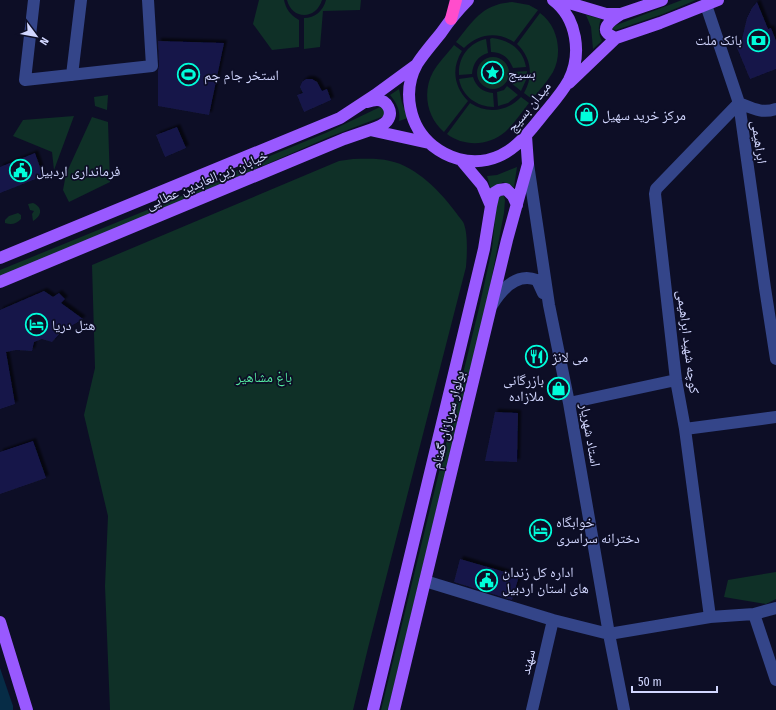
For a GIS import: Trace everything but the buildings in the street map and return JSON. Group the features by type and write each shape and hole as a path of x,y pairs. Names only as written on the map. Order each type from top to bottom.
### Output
{"highway":[{"path":"451,19 456,0"}],"main road":[{"name":"میدان بسیج","path":"468,0 451,19 416,65 409,88 410,106 415,124 421,134 429,143 444,154 461,160 473,161 497,157 518,145 569,80 576,57 574,33 570,21 564,11 553,0"},
{"path":"560,0 606,14 621,14"},
{"path":"616,38 608,34 606,30 607,24 610,20 621,14 662,0"},
{"path":"562,90 616,38 718,0"},
{"name":"خیابان زین‌العابدین عطایی","path":"0,258 340,118 416,65"},
{"name":"خیابان زین‌العابدین عطایی","path":"0,282 344,139 381,126 388,120 390,114 389,107 385,102 378,100 364,102"},
{"path":"370,130 429,143"},
{"name":"بولوار سربازان گمنام","path":"394,710 516,205 528,164 526,136"},
{"path":"461,160 482,185 491,206"},
{"path":"491,206 494,193 499,190 506,189 513,196 516,205"},
{"name":"بولوار سربازان گمنام","path":"373,710 484,249 491,206"},
{"path":"0,622 27,710"}],"street":[{"path":"34,0 25,80 152,66 148,0"},
{"path":"72,75 81,0"},
{"name":"ابراهیمی","path":"706,5 739,103 770,287 776,359"},
{"path":"739,103 763,112 770,112 776,109"},
{"name":"کوچه شهید ابراهیمی","path":"710,617 685,429 676,380 655,194 656,189 739,103"},
{"name":"استاد شهریار","path":"528,164 549,305 569,403 609,634 624,710"},
{"path":"491,308 504,288 516,280 527,278 537,280 549,305"},
{"path":"569,403 676,380"},
{"path":"685,429 776,417"},
{"path":"424,581 553,620 609,634 710,617 754,614 776,608"},
{"path":"754,614 776,680"},
{"name":"سهند","path":"532,710 553,620"}],"green space":[{"path":"259,0 284,0 289,12 299,20 299,47 272,50 253,24"},
{"path":"287,0 322,0 319,7 315,11 304,15 294,11 290,7"},
{"path":"326,0 361,0 360,10 323,11 320,47 304,49 304,18 312,17 321,11"},
{"path":"682,0 696,0 663,14 616,30 612,29 614,26"},
{"path":"512,2 529,5 538,10 514,42 501,36 494,35 481,37 469,43 464,48 456,42 473,21 486,10 502,3"},
{"path":"540,13 546,18 555,32 558,57 553,72 546,83 532,99 524,93 529,80 530,67 522,49 517,44"},
{"path":"586,15 601,19 599,30 602,41 593,49 591,27"},
{"path":"492,38 504,41 514,46 522,55 526,67 513,68 505,56 499,53 491,52 490,39"},
{"path":"486,39 488,53 481,56 477,60 472,74 459,75 460,62 466,52 474,44"},
{"path":"454,45 462,51 456,64 455,71 457,84 463,96 468,101 444,132 438,126 430,112 427,96 433,72"},
{"path":"490,57 496,57 506,64 509,73 508,79 502,86 496,89 490,89 480,82 477,76 477,70 484,60"},
{"path":"527,71 526,80 521,91 510,82 513,72"},
{"path":"473,77 476,84 480,88 493,93 494,107 476,103 463,91 459,79"},
{"path":"507,86 518,95 508,103 498,106 497,92 504,90"},
{"path":"399,89 402,103 408,118 399,121 398,107 390,95"},
{"path":"108,95 107,110 95,106 94,97"},
{"path":"521,97 529,103 511,126 499,137 484,142 469,143 447,134 470,103 483,109 497,110 510,106"},
{"path":"380,107 384,109 384,116 329,137 185,200 0,277 0,270 184,195 260,160 328,132"},
{"path":"74,116 54,170 52,152 13,136 23,120"},
{"path":"92,117 108,122 110,182 69,202 63,190 66,174"},
{"name":"باغ مشاهیر","path":"353,159 376,159 390,161 409,168 419,174 436,189 463,222 467,245 466,267 353,710 110,710 105,586 108,516 84,415 95,368 92,265 339,161"},
{"path":"517,167 514,187 503,182 491,190 487,176 497,175"},
{"path":"499,196 504,196 504,213 489,292 388,710 381,710 479,308 492,249 496,209"},
{"path":"33,203 40,209 40,214 33,221 32,214 34,211 30,210 28,204"},
{"path":"18,213 21,215 21,219 19,221 14,224 5,223 5,220 9,216"},
{"path":"776,572 776,599 766,604 724,597 728,580"}],"water":[{"path":"0,668 13,706 13,710 0,710"}],"place":[{"name":"بانک ملت","path":"758,40"},
{"name":"بسیج","path":"493,73"},
{"name":"استخر جام جم","path":"188,75"},
{"name":"مرکز خرید سهیل","path":"587,115"},
{"name":"فرمانداری اردبیل","path":"21,171"},
{"name":"هتل دریا","path":"36,325"},
{"name":"می لانژ","path":"537,357"},
{"name":"بازرگانی ملازاده","path":"559,388"},
{"name":"خوابگاه دخترانه سراسری","path":"540,530"},
{"name":"اداره کل زندان های استان اردبیل","path":"486,580"}]}
